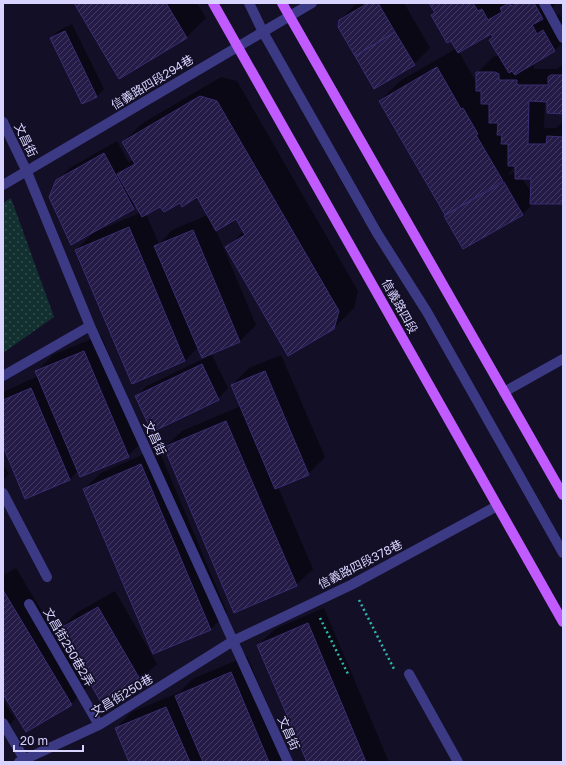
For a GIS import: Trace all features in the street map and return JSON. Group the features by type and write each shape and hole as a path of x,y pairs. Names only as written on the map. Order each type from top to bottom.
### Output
{"main road":[{"name":"信義路四段","path":"213,3 563,622"},
{"path":"282,3 563,495"}],"street":[{"name":"信義路四段","path":"249,3 263,32 377,233 427,312 563,553"},
{"name":"信義路四段294巷","path":"3,185 312,3"},
{"path":"544,3 563,38"},
{"name":"文昌街","path":"3,122 27,172 90,326 288,762"},
{"path":"3,376 90,326"},
{"path":"504,392 563,359"},
{"path":"3,493 47,576"},
{"name":"信義路四段378巷","path":"233,641 351,585 497,506"},
{"name":"文昌街250巷2弄","path":"29,604 99,725"},
{"name":"文昌街250巷","path":"23,761 99,725 233,641"},
{"path":"409,674 458,762"},
{"path":"3,723 23,761"}],"path":[{"path":"351,585 398,677 409,674"},
{"path":"313,603 349,676"}],"green space":[{"path":"11,198 54,317 3,353 3,203"}],"building":[{"path":"74,3 166,3 187,38 119,79"},
{"path":"368,3 378,3 395,32 355,56 338,27 339,20"},
{"path":"429,3 473,3 478,11 482,9 488,20 502,12 500,8 509,3 512,6 518,3 534,3 543,19 532,25 537,34 543,30 555,51 515,75 512,71 509,73 489,40 493,37 491,34 458,53 451,41 447,43 431,15 435,13"},
{"path":"65,31 97,97 82,104 50,38"},
{"path":"395,32 415,65 374,89 355,56"},
{"path":"437,67 461,109 463,108 478,134 476,135 503,181 445,215 379,101"},
{"path":"476,72 495,72 499,74 499,80 517,80 517,85 548,85 548,77 551,75 563,75 563,114 547,113 547,102 529,101 528,144 546,144 547,136 563,137 563,204 530,204 531,179 515,179 515,166 508,166 508,144 501,144 502,135 497,135 498,123 489,123 489,104 481,104 481,91 476,91"},
{"path":"200,96 217,101 339,311 334,329 288,356 225,247 245,235 236,219 216,231 197,197 182,207 180,203 164,212 160,207 142,217 117,174 135,164 122,142"},
{"path":"104,153 134,209 71,245 49,197 56,180"},
{"path":"504,182 523,215 463,249 444,216"},
{"path":"129,227 185,361 132,384 75,250"},
{"path":"193,230 240,342 202,358 154,246"},
{"path":"84,351 129,457 80,477 35,371"},
{"path":"202,364 219,400 152,432 135,396"},
{"path":"265,371 309,475 275,489 231,385"},
{"path":"31,388 70,480 25,499 3,446 3,400"},
{"path":"226,421 297,586 234,613 164,447"},
{"path":"141,464 211,630 153,654 83,489"},
{"path":"3,590 72,705 26,732 3,694"},
{"path":"98,607 141,681 102,704 59,629"},
{"path":"308,623 366,762 307,762 257,645"},
{"path":"231,672 269,762 203,762 175,696"},
{"path":"166,707 190,762 129,762 115,728"}]}
